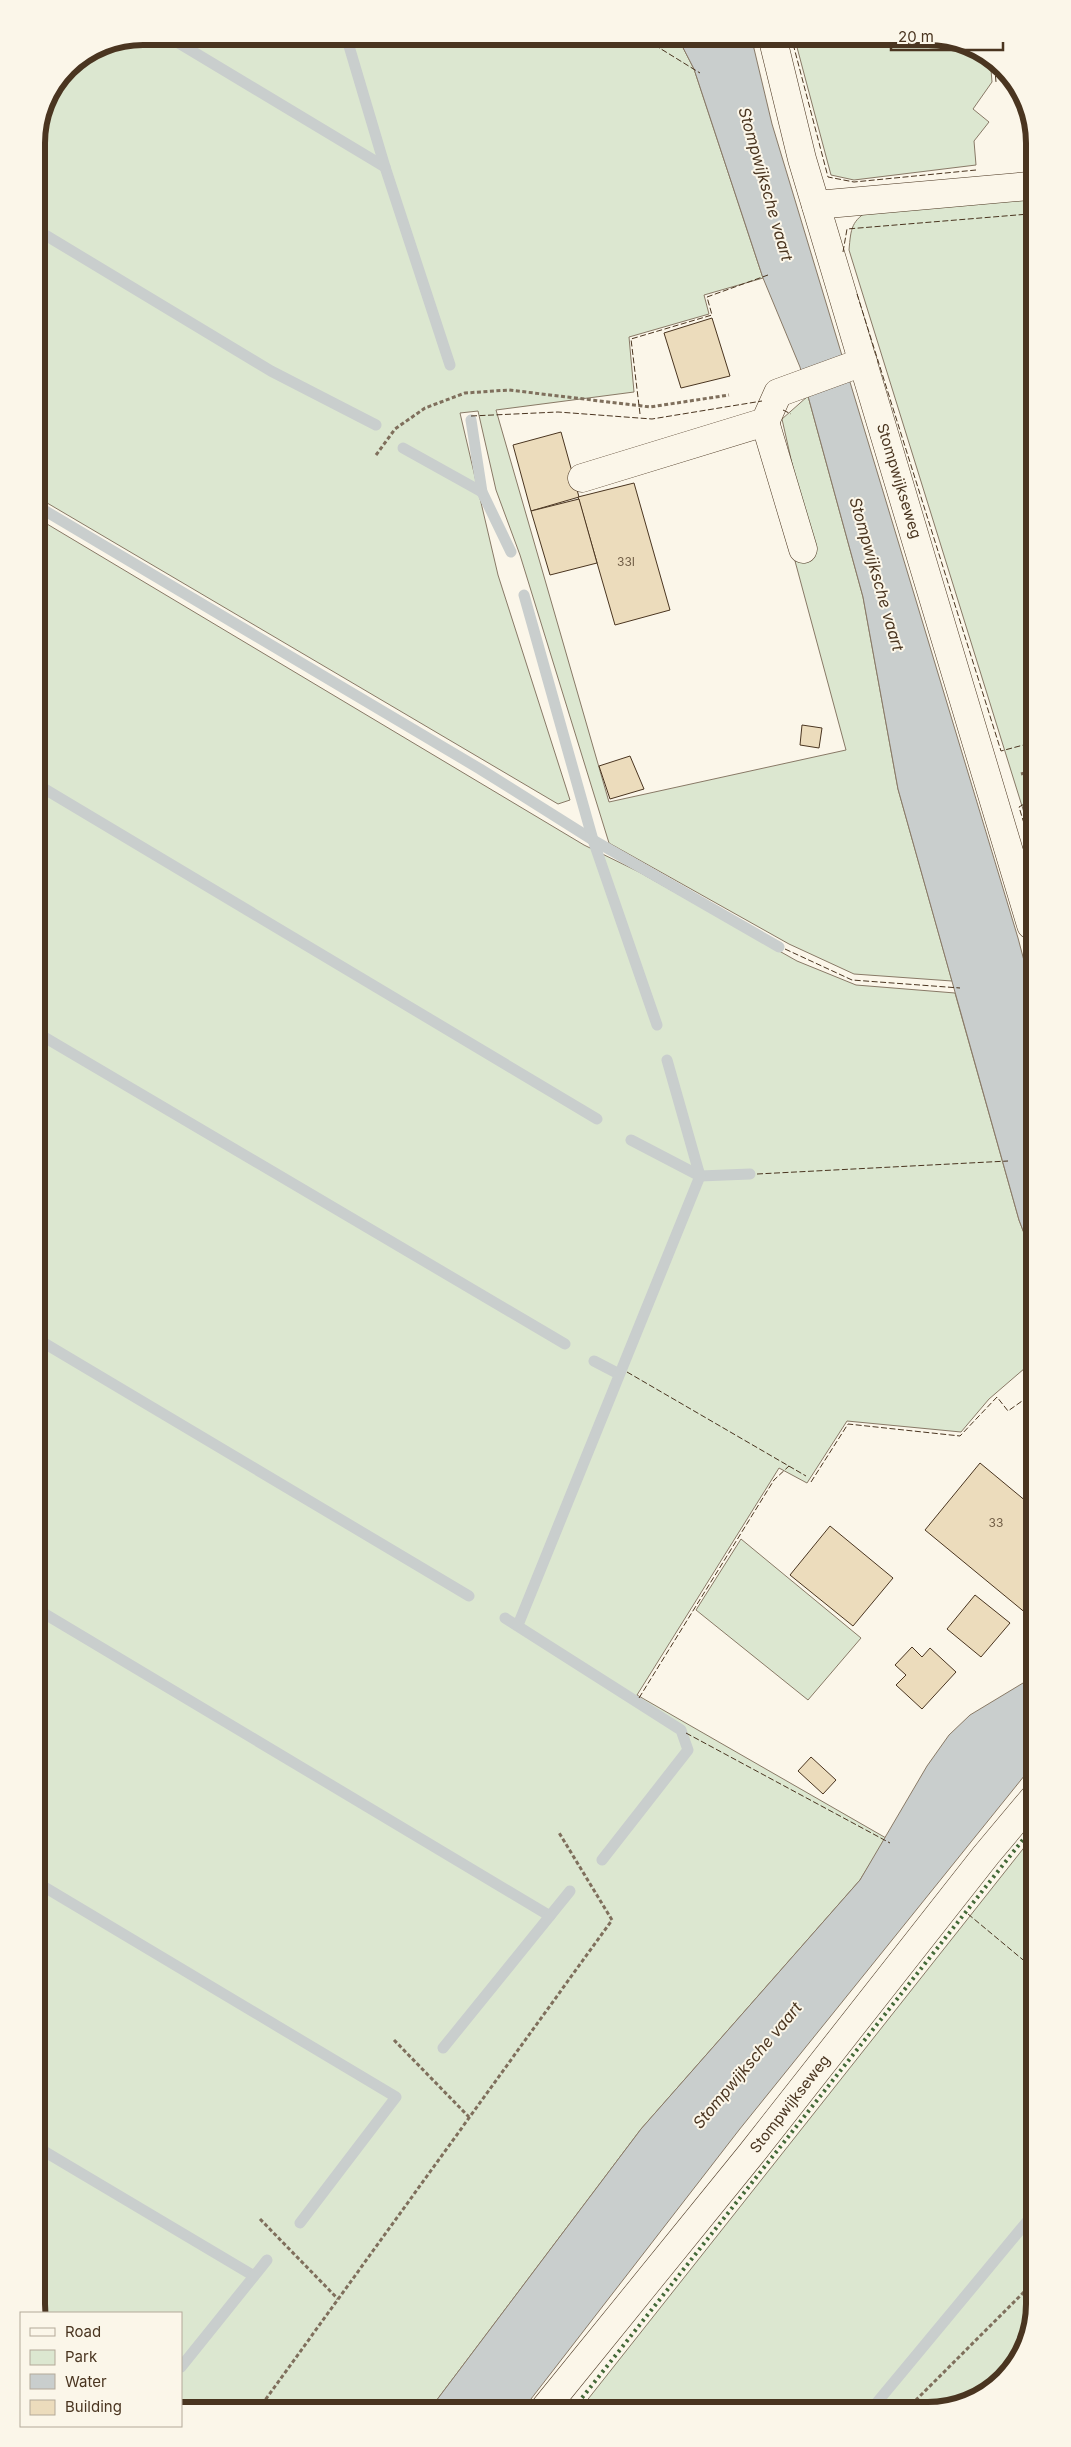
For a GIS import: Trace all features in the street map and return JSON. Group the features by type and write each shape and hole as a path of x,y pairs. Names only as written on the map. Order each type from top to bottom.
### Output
{"street":[{"name":"Stompwijkseweg","path":"774,45 802,159 816,205 857,364 1026,909"},
{"path":"816,205 1026,186"},
{"path":"803,549 765,422 778,393 857,364"},
{"path":"582,478 765,422"},
{"name":"Stompwijkseweg","path":"550,2402 751,2154 986,1854 1026,1807"}],"path":[{"path":"376,455 396,429 425,408 465,393 509,390 650,406 761,391 778,393"},
{"path":"264,2402 612,1920 558,1831"},
{"path":"394,2040 469,2117"},
{"path":"260,2219 338,2299"},
{"path":"913,2402 1026,2290"}],"green space":[{"path":"137,45 682,45 694,69 763,278 704,295 709,314 629,337 634,392 496,410 609,802 846,750 795,561 812,553 782,419 808,396 863,597 898,789 952,981 854,974 789,944 609,843 520,555 496,490 478,411 460,413 498,575 570,800 558,804 45,502 45,137 50,112 65,83 78,69 94,58 112,50"},
{"path":"796,45 934,45 965,52 991,68 992,82 973,109 989,122 974,141 976,165 854,180 831,175"},
{"path":"1026,194 1026,819 849,250 853,226 859,217 871,209"},
{"path":"45,523 584,845 639,872 797,961 856,985 955,993 1019,1220 1026,1238 1026,1367 989,1399 961,1432 847,1421 807,1483 779,1468 637,1695 886,1838 860,1880 641,2129 435,2402 182,2402 182,2312 45,2312"},
{"path":"741,1539 861,1638 808,1700 696,1610"},
{"path":"1026,1845 1026,2304 1023,2329 1019,2341 1006,2364 988,2382 977,2389 959,2397 934,2402 586,2402"}],"water":[{"name":"Stompwijksche vaart","path":"682,45 753,45 772,124 1018,938 1026,968 1026,1238 1019,1220 898,789 863,597 800,367 763,278 694,69"},
{"name":"Stompwijksche vaart","path":"1026,1681 1026,1774 739,2130 529,2402 435,2402 641,2129 860,1880 927,1766 949,1735 970,1715"}],"building":[{"path":"712,318 730,376 681,388 664,333"},
{"path":"561,432 579,497 531,511 513,445"},
{"path":"634,483 670,610 615,625 578,497"},
{"path":"579,499 597,563 550,575 531,511"},
{"path":"802,725 822,728 819,748 800,745"},
{"path":"630,756 644,789 610,799 599,766"},
{"path":"980,1463 1026,1501 1026,1613 925,1530"},
{"path":"830,1526 893,1578 853,1626 790,1575"},
{"path":"975,1595 1010,1623 981,1657 947,1629"},
{"path":"912,1647 922,1657 930,1648 956,1672 922,1709 896,1685 906,1675 895,1665"},
{"path":"811,1757 836,1780 823,1794 798,1771"}],"waterway":[{"path":"182,45 385,167"},
{"path":"349,45 385,167 450,365"},
{"path":"45,235 271,371 376,425"},
{"path":"471,420 482,492 511,552"},
{"path":"403,448 482,492"},
{"path":"45,511 480,769 593,840 779,947"},
{"path":"524,595 593,840 657,1025"},
{"path":"45,789 597,1119"},
{"path":"45,1038 565,1344"},
{"path":"518,1625 700,1176 667,1060"},
{"path":"631,1140 700,1176 750,1174"},
{"path":"45,1344 469,1596"},
{"path":"594,1361 619,1374"},
{"path":"45,1614 550,1916"},
{"path":"505,1618 681,1730 688,1750 602,1860"},
{"path":"45,1887 396,2097 300,2223"},
{"path":"443,2048 570,1891"},
{"path":"45,2152 254,2276"},
{"path":"877,2402 1026,2223"},
{"path":"182,2366 267,2260"}],"hedge":[{"path":"579,2402 1026,1836"}],"fence":[{"path":"655,45 700,73"},
{"path":"793,45 828,177 854,182 976,170"},
{"path":"995,72 996,82"},
{"path":"843,252 847,229 1026,214"},
{"path":"640,414 631,339 712,315 707,297 768,275"},
{"path":"857,294 1001,751 1026,744"},
{"path":"471,416 558,412 652,419 762,401"},
{"path":"783,410 791,414"},
{"path":"1026,803 1019,807 1026,830"},
{"path":"785,949 852,980 960,988"},
{"path":"757,1174 1008,1161"},
{"path":"627,1372 806,1476"},
{"path":"811,1482 848,1424 960,1436 997,1397 1008,1411 1026,1398"},
{"path":"639,1698 774,1480 789,1466"},
{"path":"686,1733 890,1843"},
{"path":"968,1914 1026,1962"}]}
